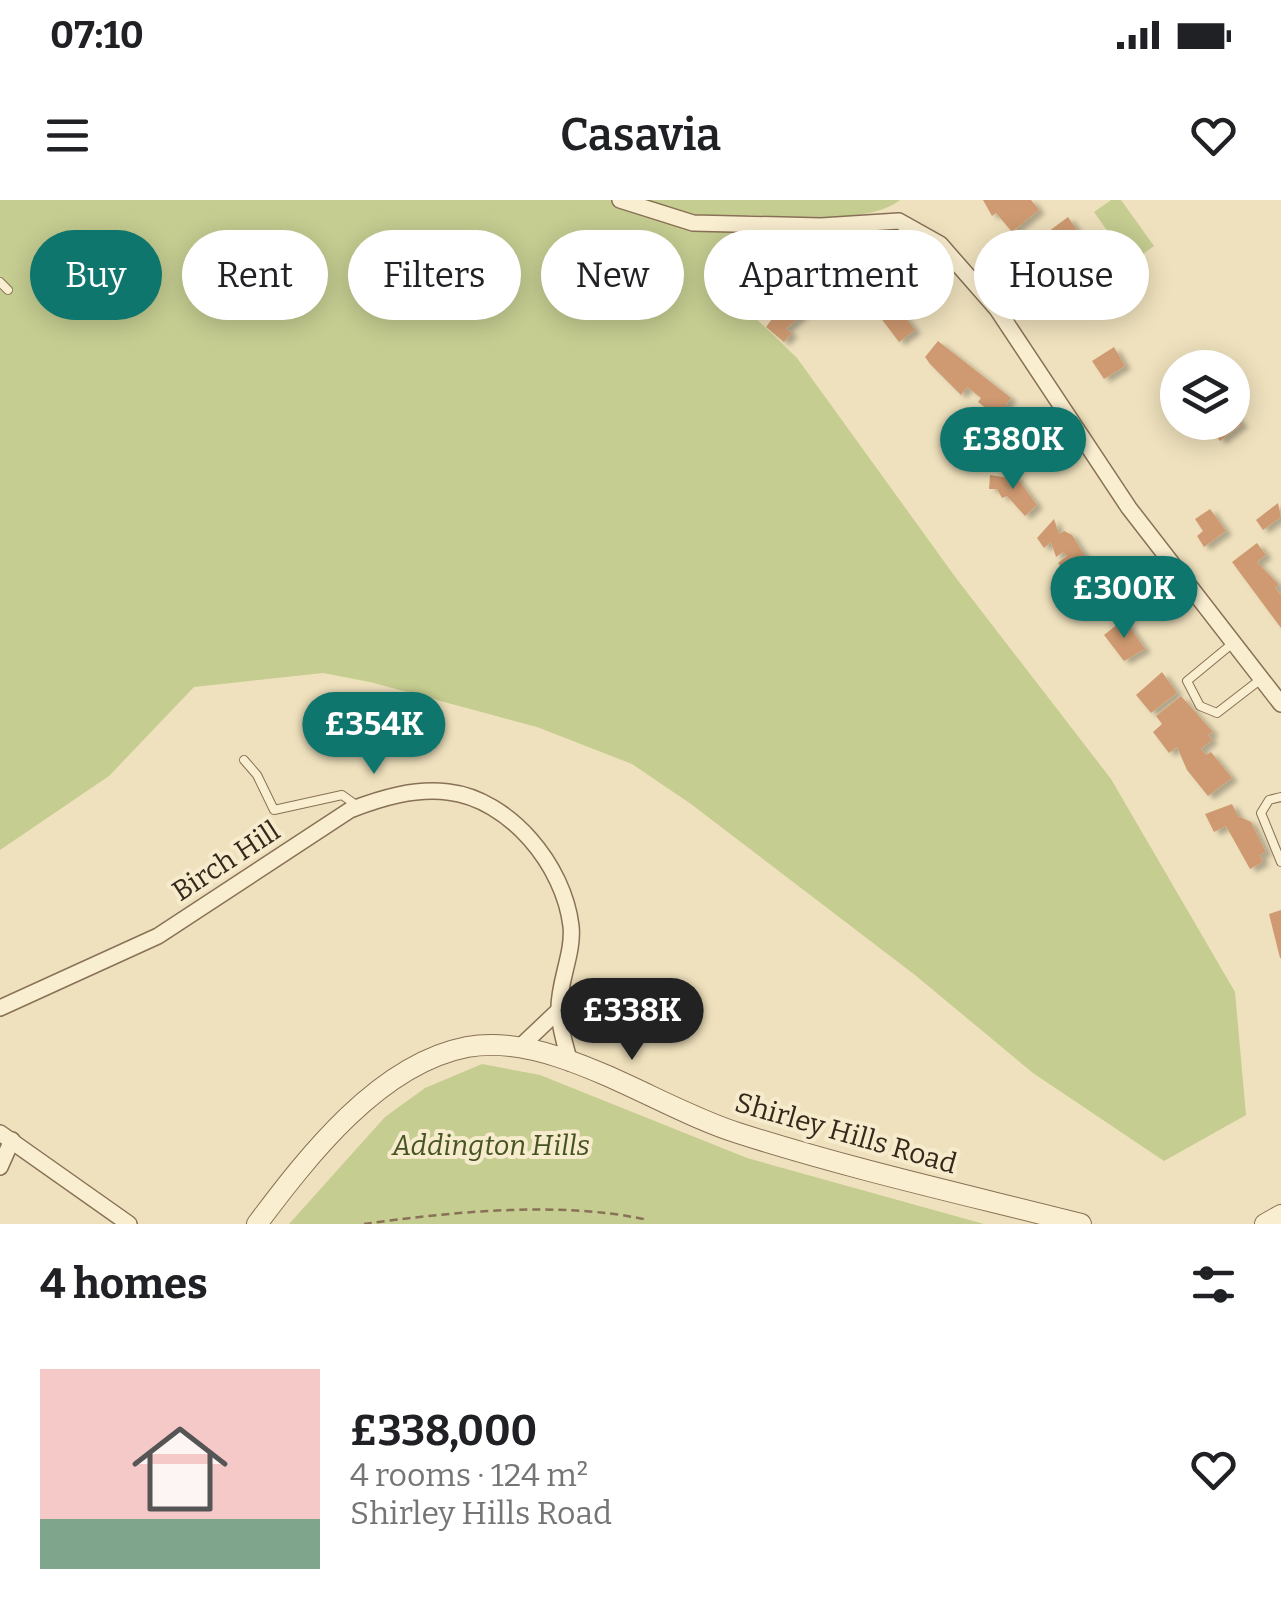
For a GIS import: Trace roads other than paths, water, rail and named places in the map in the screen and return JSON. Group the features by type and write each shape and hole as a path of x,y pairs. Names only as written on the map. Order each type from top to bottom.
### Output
{"street":[{"path":"620,200 693,223 821,226 899,221 922,230 953,255 997,309 1129,508 1281,704"},
{"name":"Birch Hill","path":"0,1008 158,936 360,806 382,798 450,792 498,811 534,842 558,882 572,928 559,1010 570,1064"},
{"path":"520,1047 559,1010"},
{"name":"Shirley Hills Road","path":"257,1224 324,1144 405,1073 466,1048 520,1047 736,1132 1081,1224"},
{"path":"0,1167 6,1136 129,1224"},
{"path":"1266,1224 1281,1215"}],"lane":[{"path":"0,282 8,290"},
{"path":"1233,643 1189,677 1189,692 1212,714 1261,679"},
{"path":"244,760 257,775 274,810 342,795 360,806"},
{"path":"1281,797 1269,800 1261,813 1281,862"}],"park label":[{"name":"Addington Hills","path":"491,1145"}]}
